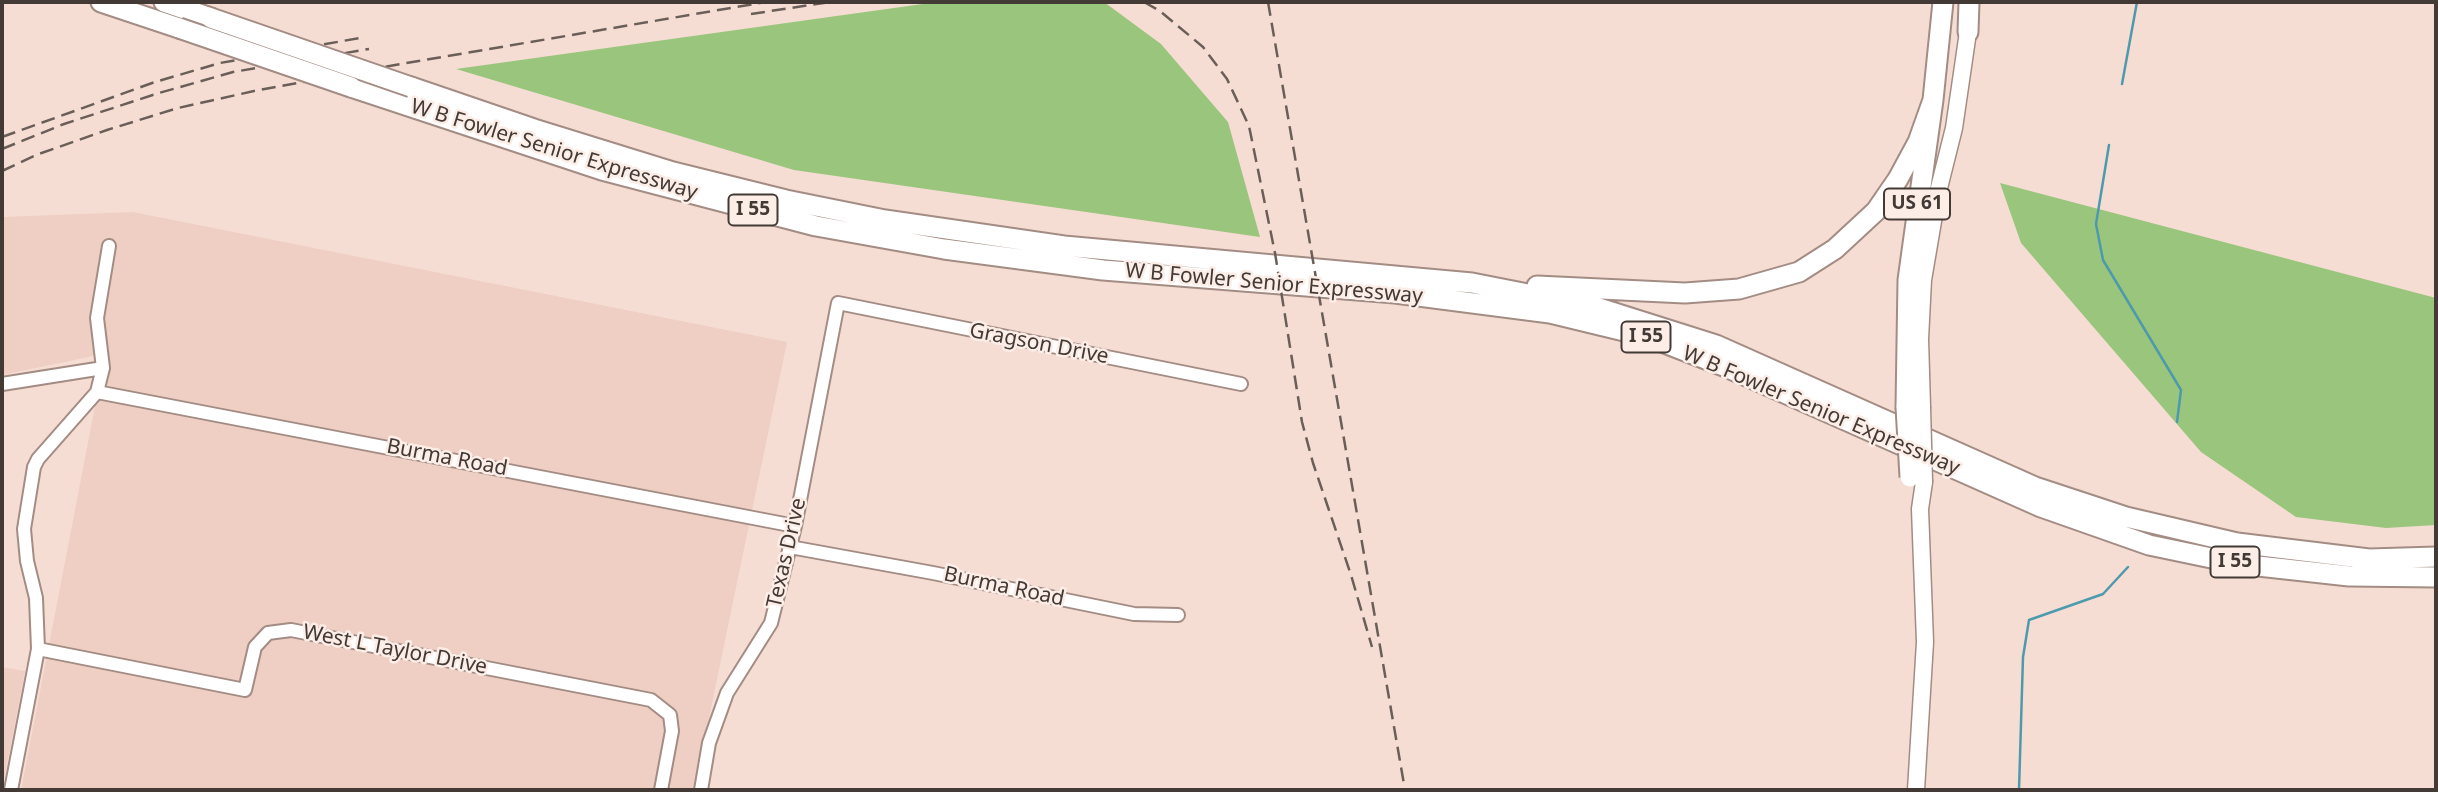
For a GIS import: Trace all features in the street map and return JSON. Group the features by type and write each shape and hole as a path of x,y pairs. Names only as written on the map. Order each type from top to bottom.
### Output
{"highway":[{"name":"W B Fowler Senior Expressway","path":"102,2 602,170 816,226 944,249 1103,270 1395,293 1550,313 1649,337 1726,367 2041,507 2149,545 2240,564 2349,576 2436,577"},
{"name":"W B Fowler Senior Expressway","path":"164,2 534,129 673,172 786,201 885,220 1064,246 1472,283 1599,308 1716,345 2035,488 2126,517 2237,543 2369,559 2436,557"},
{"name":"US 61","path":"1917,479 1908,280 1933,100 1943,2"},
{"name":"US 61","path":"1968,32 1969,2"},
{"path":"1472,283 1685,293 1739,289 1799,272 1835,249 1876,211 1898,179 1918,142 1933,100"}],"main road":[{"name":"US 61","path":"1914,407 1923,280 1938,192 1954,128 1968,32"},
{"name":"US 61","path":"1916,790 1925,642 1917,479"}],"street":[{"path":"11,790 38,649 36,598 27,561 24,529 34,467 97,392 103,368 97,318 109,246"},
{"name":"Gragson Drive","path":"838,303 1241,384"},
{"name":"Texas Drive","path":"701,790 709,743 727,693 771,624 795,526 838,303"},
{"path":"2,384 103,368"},
{"name":"Burma Road","path":"97,392 795,526"},
{"name":"Burma Road","path":"790,547 1134,614 1178,615"},
{"name":"West L Taylor Drive","path":"38,649 245,690 255,648 268,633 291,630 651,700 670,715 672,731 661,790"}],"shaded area":[{"path":"133,212 787,342 694,790 21,790 106,349 89,357 2,375 2,217"},
{"path":"2,667 25,671 2,790"}],"green space":[{"path":"937,2 1104,2 1161,44 1228,122 1260,237 794,170 456,69"},
{"path":"2000,183 2436,298 2436,525 2386,528 2296,517 2201,452 2021,243"}],"waterway":[{"path":"2122,84 2137,2"},
{"path":"2109,145 2096,224 2103,260 2181,390 2177,422"},
{"path":"2019,790 2023,657 2029,620 2103,594 2128,567"}],"railway":[{"path":"2,171 36,155 107,130 178,108 254,91 766,2"},
{"path":"751,14 830,2"},
{"path":"1144,2 1160,11 1203,47 1227,79 1249,126 1275,253 1302,422 1372,647"},
{"path":"1268,2 1405,790"},
{"path":"2,137 155,82 220,63 365,37"},
{"path":"2,149 64,124 233,72 369,49"}]}
